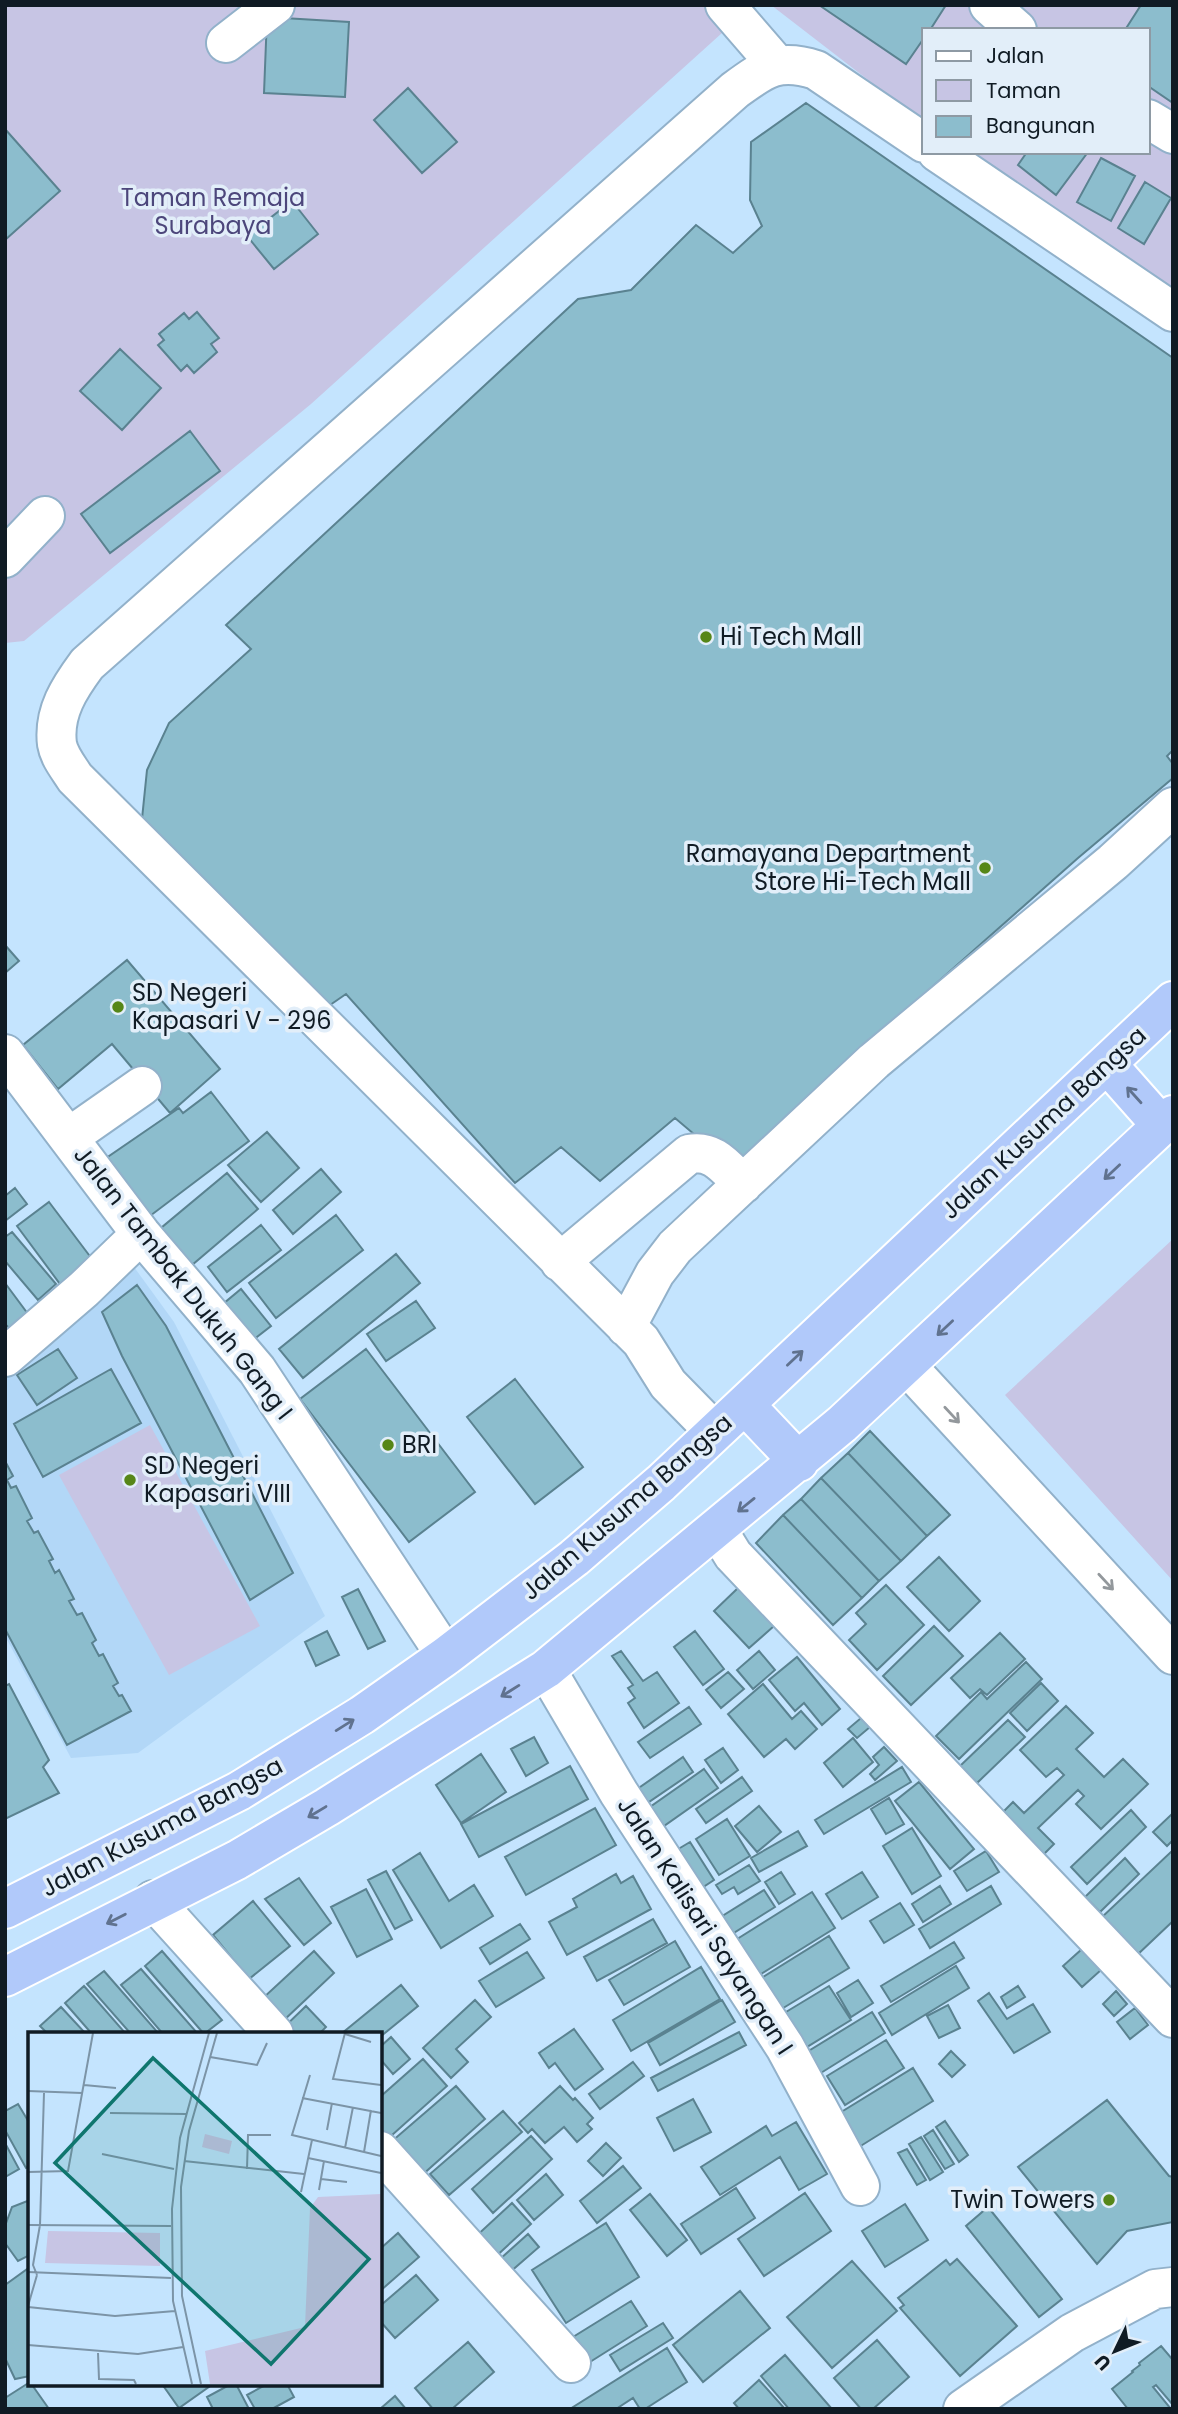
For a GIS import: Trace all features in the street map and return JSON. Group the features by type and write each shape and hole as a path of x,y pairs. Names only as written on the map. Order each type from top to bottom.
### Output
{"highway":[{"name":"Jalan Kusuma Bangsa","path":"5,1909 239,1790 362,1715 446,1656 574,1558 661,1483 1173,1002"},
{"path":"5,1977 248,1853 327,1807 545,1669 799,1462 1167,1120 1107,1064"},
{"path":"745,1405 799,1462"}],"street":[{"path":"226,43 275,5"},
{"path":"725,5 776,64"},
{"path":"989,5 1015,28"},
{"path":"715,1432 668,1384 634,1334 75,778 57,744 58,721 62,702 87,664 735,90 759,72 776,64 799,64 816,70 922,142"},
{"path":"1150,120 1173,134"},
{"path":"940,154 1173,312"},
{"path":"5,558 45,516"},
{"path":"634,1334 655,1273 675,1247 874,1061 1113,862 1173,807"},
{"name":"Jalan Tambak Dukuh Gang I","path":"5,1054 141,1234 257,1370 446,1656"},
{"path":"69,1138 142,1086"},
{"path":"561,1262 689,1154 701,1151 716,1158 743,1184"},
{"path":"5,1357 84,1289 141,1234"},
{"path":"906,1365 1173,1655"},
{"path":"716,1529 733,1555 1173,2018"},
{"name":"Jalan Kalisari Sayangan I","path":"545,1669 619,1793 785,2047 860,2186"},
{"path":"153,1900 272,2032"},
{"path":"382,2153 571,2363"},
{"path":"963,2409 1072,2333 1155,2289 1173,2287"}],"shaded area":[{"name":"SD Negeri Kapasari VIII","path":"126,1256 174,1322 325,1616 138,1753 71,1758 5,1636 5,1344"}],"green space":[{"name":"Taman Remaja Surabaya","path":"5,5 753,5 311,404 24,641 5,643"},
{"path":"771,5 1173,5 1173,293 965,154 1150,154 1150,28 922,28 922,121"},
{"path":"1173,1239 1173,1581 1005,1395"},
{"path":"150,1425 260,1626 169,1675 59,1475"}],"building":[{"path":"819,5 946,5 931,28 922,28 922,41 906,64"},
{"path":"1141,5 1173,5 1173,103 1150,87 1150,28 1126,28"},
{"path":"267,17 349,22 345,97 264,93"},
{"path":"408,88 457,142 422,173 374,120"},
{"name":"Hi Tech Mall","path":"806,103 1173,358 1173,750 1167,756 1173,764 1173,778 1078,858 851,1059 734,1168 675,1118 600,1181 561,1147 515,1183 346,994 317,1014 142,819 147,770 169,723 251,649 226,625 578,299 631,290 696,225 733,253 762,226 750,200 751,142"},
{"path":"5,129 60,191 5,240"},
{"path":"1026,154 1087,154 1056,195 1018,165"},
{"path":"1101,158 1135,176 1111,221 1077,202"},
{"path":"1145,182 1171,198 1144,244 1118,228"},
{"path":"292,201 318,234 274,269 247,236"},
{"path":"197,312 219,338 211,344 217,352 194,373 187,365 181,371 158,345 164,340 159,334 184,313 189,319"},
{"path":"120,349 161,388 122,430 80,391"},
{"path":"190,431 220,471 110,553 81,514"},
{"path":"5,945 19,961 5,973"},
{"name":"SD Negeri Kapasari V - 296","path":"127,960 220,1069 170,1113 112,1044 58,1089 23,1045"},
{"path":"211,1092 249,1141 146,1219 99,1163 179,1108 183,1113"},
{"path":"267,1132 299,1168 261,1202 228,1165"},
{"path":"321,1169 341,1192 293,1234 273,1210"},
{"path":"227,1173 258,1209 192,1265 161,1228"},
{"path":"15,1188 27,1204 5,1221 5,1196"},
{"path":"49,1202 92,1259 60,1284 17,1226"},
{"path":"336,1215 363,1250 276,1318 249,1283"},
{"path":"261,1225 281,1250 227,1292 208,1267"},
{"path":"12,1232 56,1284 38,1300 5,1261 5,1237"},
{"path":"396,1254 420,1283 303,1378 279,1349"},
{"path":"5,1283 28,1314 9,1328 5,1324"},
{"path":"137,1285 166,1326 293,1573 250,1600 122,1356 102,1312"},
{"path":"241,1289 271,1326 253,1340 223,1304"},
{"path":"416,1301 435,1328 386,1361 367,1334"},
{"path":"58,1349 77,1378 37,1405 17,1375"},
{"name":"BRI","path":"366,1349 475,1492 409,1542 300,1399"},
{"path":"111,1369 141,1423 43,1477 14,1424"},
{"path":"515,1379 583,1467 535,1504 467,1417"},
{"path":"870,1431 950,1515 927,1536 848,1453"},
{"path":"848,1453 927,1536 901,1561 821,1478"},
{"path":"5,1461 13,1476 7,1480 11,1488 16,1486 32,1518 27,1521 34,1533 38,1531 53,1559 49,1561 55,1573 59,1570 74,1599 69,1601 77,1615 82,1613 96,1640 92,1643 99,1656 103,1654 118,1683 113,1686 131,1711 67,1745 5,1629"},
{"path":"821,1478 901,1561 879,1581 801,1499"},
{"path":"801,1499 879,1581 862,1598 783,1515"},
{"path":"783,1515 862,1598 833,1625 756,1543"},
{"path":"939,1557 980,1601 949,1631 907,1587"},
{"path":"886,1585 924,1625 877,1670 849,1640 866,1624 856,1613"},
{"path":"738,1588 774,1626 749,1648 714,1611"},
{"path":"358,1589 385,1641 368,1649 342,1597"},
{"path":"934,1626 963,1656 911,1705 883,1676"},
{"path":"327,1631 339,1655 316,1666 305,1642"},
{"path":"695,1631 724,1669 703,1685 674,1647"},
{"path":"1000,1633 1025,1659 987,1695 980,1689 970,1698 951,1678"},
{"path":"621,1651 643,1681 657,1672 679,1703 644,1728 628,1703 635,1698 628,1688 633,1685 612,1656"},
{"path":"759,1651 775,1670 753,1689 737,1670"},
{"path":"797,1657 840,1709 822,1725 804,1703 795,1711 769,1680"},
{"path":"1026,1662 1042,1679 959,1759 936,1736 981,1692 987,1699"},
{"path":"728,1672 744,1689 721,1708 706,1690"},
{"path":"1041,1683 1058,1701 1027,1731 1010,1713"},
{"path":"9,1684 49,1760 43,1767 59,1793 5,1819 5,1686"},
{"path":"763,1684 792,1719 801,1711 817,1729 795,1749 786,1739 764,1757 728,1714"},
{"path":"1066,1706 1093,1733 1076,1749 1104,1777 1123,1759 1148,1784 1101,1829 1076,1804 1084,1796 1078,1790 1038,1828 1054,1844 1043,1855 1003,1812 1013,1802 1024,1813 1064,1775 1057,1768 1046,1777 1020,1750"},
{"path":"689,1707 701,1724 650,1758 638,1742"},
{"path":"861,1718 870,1727 857,1738 848,1729"},
{"path":"1008,1720 1025,1737 977,1783 960,1766"},
{"path":"534,1737 548,1763 526,1776 511,1749"},
{"path":"853,1738 873,1762 843,1787 824,1763"},
{"path":"884,1747 897,1761 875,1780 870,1774 879,1765 873,1757"},
{"path":"723,1748 738,1770 721,1783 705,1760"},
{"path":"481,1754 506,1792 461,1823 436,1785"},
{"path":"683,1757 693,1772 643,1806 633,1792"},
{"path":"570,1766 588,1799 479,1857 461,1824"},
{"path":"902,1767 911,1782 824,1834 815,1820"},
{"path":"704,1769 718,1788 654,1833 640,1814"},
{"path":"742,1777 752,1791 706,1823 696,1809"},
{"path":"919,1782 974,1849 950,1869 895,1801"},
{"path":"889,1798 904,1824 886,1834 871,1809"},
{"path":"759,1806 781,1832 757,1852 735,1826"},
{"path":"595,1808 616,1845 526,1895 505,1857"},
{"path":"1131,1810 1146,1827 1087,1884 1071,1867"},
{"path":"1173,1813 1173,1840 1167,1846 1153,1832"},
{"path":"727,1819 750,1856 719,1875 696,1839"},
{"path":"912,1828 941,1876 912,1894 883,1846"},
{"path":"798,1831 807,1846 759,1872 751,1858"},
{"path":"690,1842 714,1880 694,1893 670,1854"},
{"path":"1173,1850 1173,1921 1136,1956 1101,1918"},
{"path":"986,1851 999,1872 967,1891 954,1871"},
{"path":"420,1853 449,1901 474,1885 493,1916 441,1948 393,1870"},
{"path":"1125,1858 1139,1874 1100,1912 1085,1897"},
{"path":"749,1865 760,1881 738,1894 734,1887 722,1894 716,1885"},
{"path":"386,1871 412,1920 395,1929 368,1880"},
{"path":"781,1872 795,1894 779,1904 765,1882"},
{"path":"862,1872 878,1897 842,1919 826,1894"},
{"path":"616,1874 621,1883 633,1876 651,1909 567,1955 549,1922 577,1907 573,1899"},
{"path":"299,1878 331,1923 304,1945 265,1899"},
{"path":"940,1886 951,1904 923,1922 912,1904"},
{"path":"991,1886 1001,1904 930,1948 919,1929"},
{"path":"366,1889 392,1939 357,1957 331,1907"},
{"path":"764,1890 775,1907 721,1941 711,1923"},
{"path":"812,1892 835,1928 748,1982 726,1946"},
{"path":"253,1901 290,1946 249,1979 213,1935"},
{"path":"900,1903 914,1925 884,1943 870,1921"},
{"path":"653,1919 667,1943 597,1981 584,1957"},
{"path":"520,1924 530,1939 490,1964 480,1948"},
{"path":"829,1936 849,1968 775,2013 755,1982"},
{"path":"675,1941 690,1967 624,2005 609,1980"},
{"path":"954,1942 964,1958 891,2002 881,1986"},
{"path":"1082,1949 1101,1970 1082,1987 1063,1966"},
{"path":"162,1951 222,2020 207,2032 202,2032 145,1966"},
{"path":"314,1951 334,1973 283,2021 262,1999"},
{"path":"527,1952 544,1978 496,2007 479,1981"},
{"path":"956,1966 969,1988 892,2035 879,2013"},
{"path":"701,1967 720,1999 631,2051 613,2020"},
{"path":"141,1969 196,2032 161,2032 121,1985"},
{"path":"104,1971 157,2032 129,2032 87,1984"},
{"path":"858,1980 873,2003 851,2017 837,1993"},
{"path":"401,1985 418,2006 382,2035 382,2032 343,2032"},
{"path":"84,1986 124,2032 90,2032 65,2003"},
{"path":"829,1986 851,2020 802,2050 781,2015"},
{"path":"1018,1986 1025,1997 1007,2008 1001,1997"},
{"path":"1116,1991 1127,2004 1114,2016 1103,2004"},
{"path":"989,1993 1007,2019 1033,2004 1050,2032 1014,2053 978,2001"},
{"path":"475,2000 491,2017 456,2049 468,2062 451,2078 423,2048"},
{"path":"722,2000 735,2022 660,2065 648,2043"},
{"path":"948,2005 960,2028 939,2038 927,2016"},
{"path":"306,2006 326,2027 321,2032 279,2032"},
{"path":"61,2007 84,2032 46,2032 40,2026"},
{"path":"1135,2008 1148,2025 1130,2039 1117,2022"},
{"path":"872,2012 885,2033 816,2076 802,2055"},
{"path":"574,2029 603,2069 575,2090 555,2063 549,2068 539,2053"},
{"path":"739,2032 746,2045 658,2091 651,2078"},
{"path":"391,2037 410,2059 393,2074 382,2061 382,2045"},
{"path":"886,2040 904,2068 845,2105 827,2076"},
{"path":"951,2051 965,2065 952,2077 939,2064"},
{"path":"423,2059 447,2086 382,2144 382,2095"},
{"path":"633,2062 644,2076 600,2109 589,2094"},
{"path":"913,2068 933,2101 859,2147 838,2114"},
{"path":"456,2086 485,2119 421,2176 391,2142"},
{"path":"560,2086 593,2118 587,2124 592,2129 577,2142 564,2127 545,2143 532,2129 528,2133 519,2123"},
{"path":"693,2099 711,2132 674,2151 657,2118"},
{"name":"Twin Towers","path":"1107,2100 1169,2176 1173,2177 1173,2222 1127,2231 1097,2264 1018,2167"},
{"path":"18,2104 28,2121 26,2168 5,2130 5,2111"},
{"path":"503,2111 522,2132 449,2195 430,2174"},
{"path":"945,2121 968,2155 959,2162 936,2127"},
{"path":"796,2122 827,2174 799,2190 780,2157 720,2195 701,2167 766,2126 772,2136"},
{"path":"933,2130 954,2164 945,2169 924,2136"},
{"path":"531,2136 552,2159 493,2213 472,2189"},
{"path":"921,2137 943,2172 930,2180 909,2144"},
{"path":"5,2143 19,2169 5,2177"},
{"path":"606,2143 621,2158 603,2176 588,2161"},
{"path":"907,2149 926,2180 917,2185 898,2153"},
{"path":"623,2166 641,2188 597,2223 580,2201"},
{"path":"546,2174 563,2195 534,2220 517,2200"},
{"path":"736,2188 755,2218 701,2254 681,2224"},
{"path":"805,2193 831,2231 764,2276 738,2239"},
{"path":"650,2194 687,2240 667,2256 630,2210"},
{"path":"28,2201 28,2256 18,2261 5,2243 5,2226 12,2207"},
{"path":"512,2203 531,2224 492,2260 473,2239"},
{"path":"905,2204 928,2240 885,2267 862,2231"},
{"path":"988,2207 1062,2299 1039,2317 966,2226"},
{"path":"606,2223 639,2277 566,2323 532,2270"},
{"path":"398,2233 419,2257 382,2289 382,2247"},
{"path":"528,2234 539,2247 502,2279 491,2267"},
{"path":"957,2259 1017,2326 960,2376 900,2308 904,2305 898,2298 946,2260 950,2265"},
{"path":"852,2261 897,2311 832,2368 787,2317"},
{"path":"28,2268 28,2376 15,2379 5,2358 5,2285"},
{"path":"416,2275 438,2300 395,2338 382,2323 382,2304"},
{"path":"740,2291 770,2328 703,2382 673,2345"},
{"path":"631,2301 647,2326 590,2362 573,2337"},
{"path":"663,2323 673,2338 620,2371 610,2355"},
{"path":"877,2340 909,2377 873,2409 861,2409 834,2378"},
{"path":"468,2342 494,2372 452,2409 433,2409 415,2388"},
{"path":"1161,2346 1173,2360 1173,2405 1156,2385 1153,2387 1171,2409 1128,2409 1112,2389"},
{"path":"667,2348 687,2382 645,2409 640,2409 633,2398 616,2409 570,2409"},
{"path":"785,2355 832,2409 789,2409 761,2376"},
{"path":"759,2380 785,2409 739,2409 734,2403"},
{"path":"28,2383 49,2409 5,2409 5,2398"},
{"path":"163,2386 210,2386 179,2408"},
{"path":"227,2386 237,2386 249,2409 213,2409 207,2397"},
{"path":"263,2386 288,2386 294,2397 272,2409 255,2409 247,2395"},
{"path":"395,2396 406,2409 380,2409"}],"place":[{"name":"Hi Tech Mall","path":"706,637"},
{"name":"Ramayana Department Store Hi-Tech Mall","path":"985,868"},
{"name":"SD Negeri Kapasari V - 296","path":"118,1007"},
{"name":"BRI","path":"388,1445"},
{"name":"SD Negeri Kapasari VIII","path":"130,1480"},
{"name":"Twin Towers","path":"1109,2200"}]}
